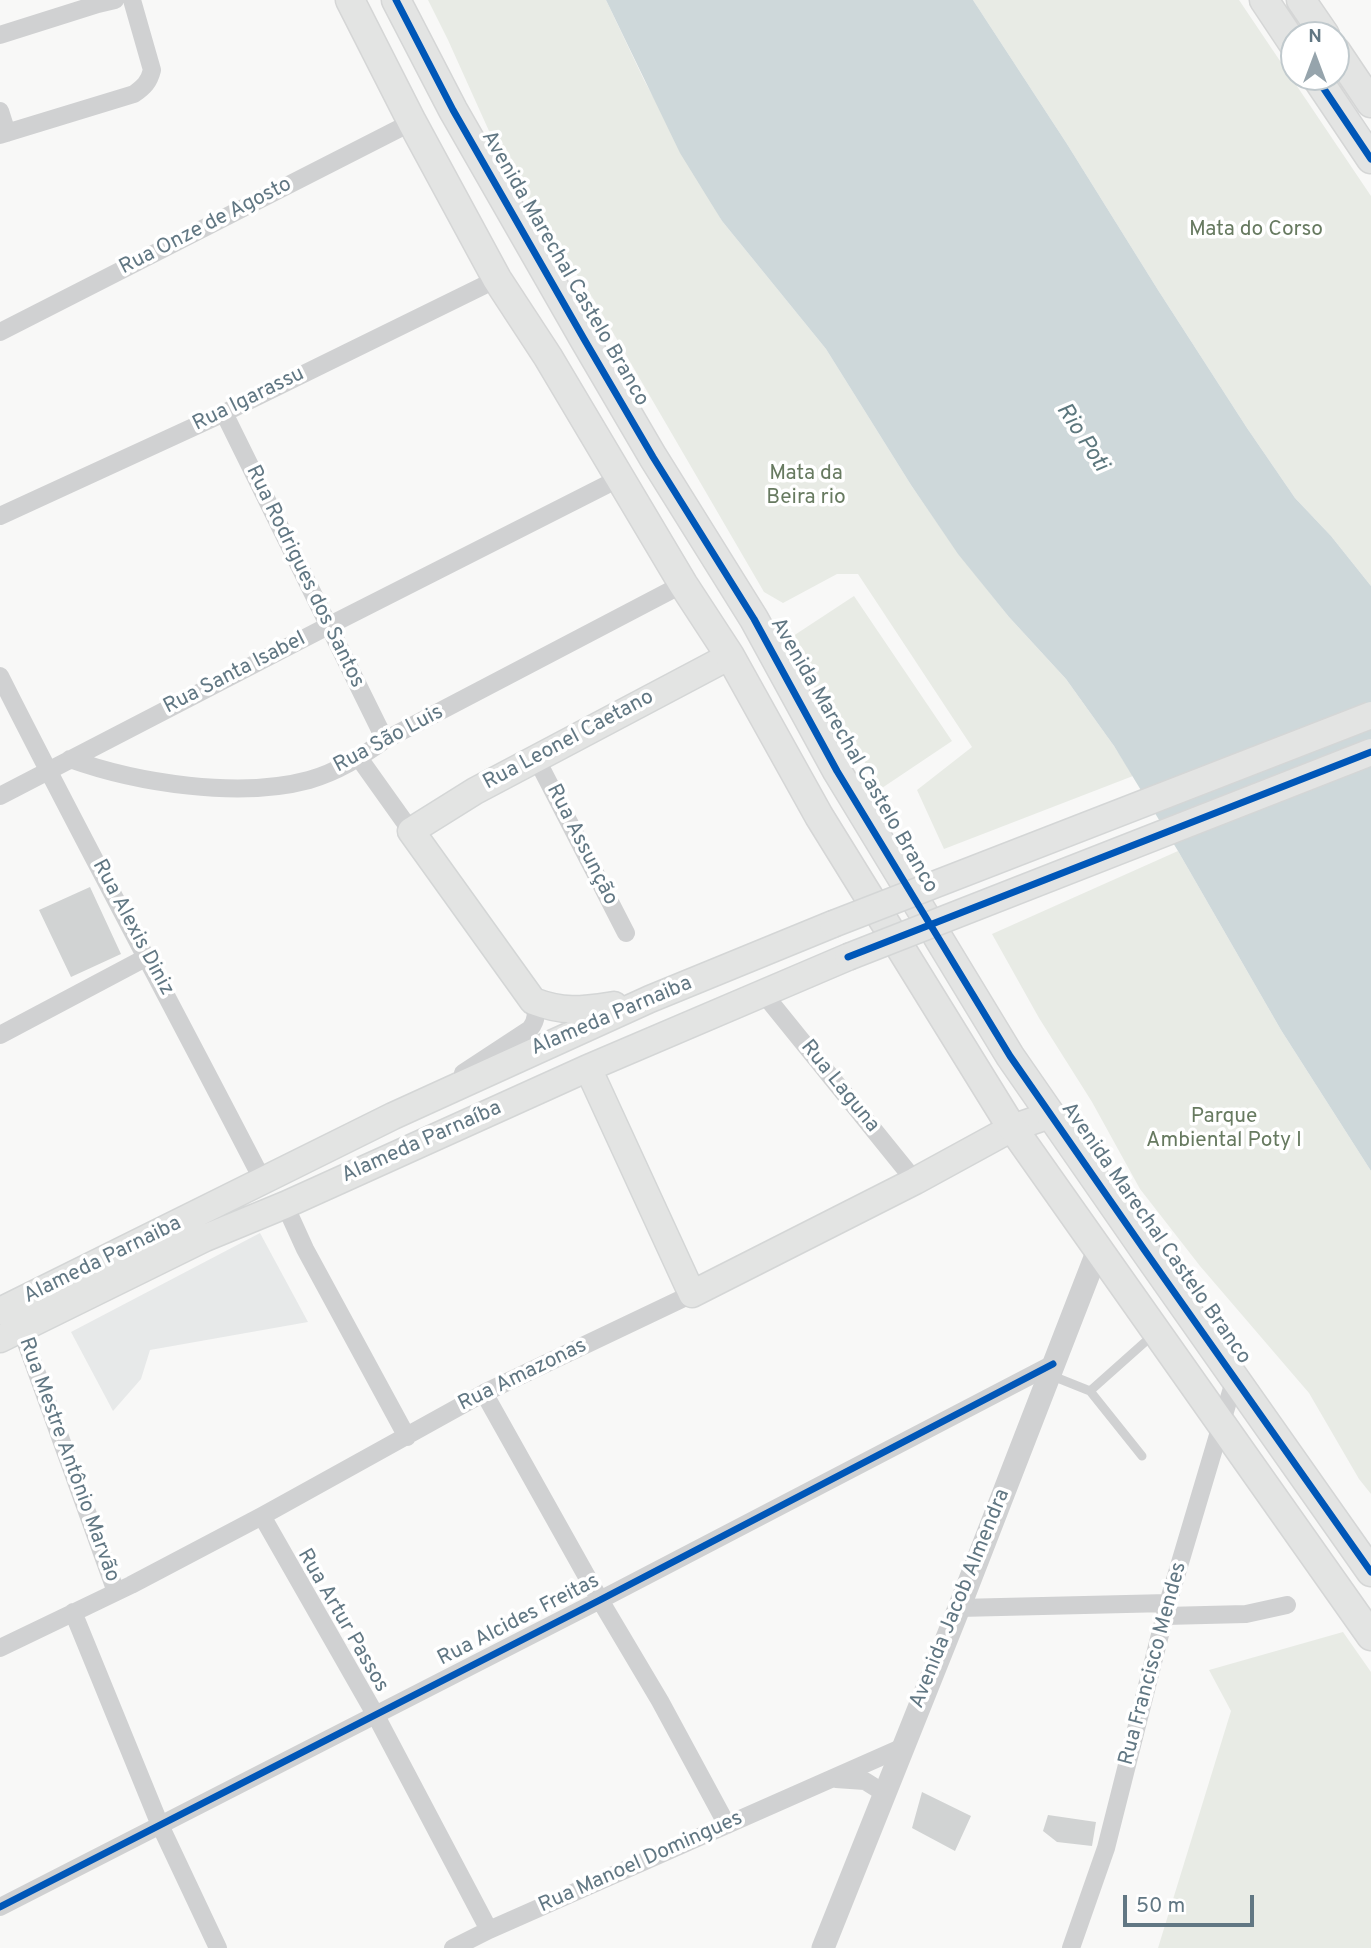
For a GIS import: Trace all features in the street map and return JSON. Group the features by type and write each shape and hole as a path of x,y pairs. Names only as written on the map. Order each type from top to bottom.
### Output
{"main road":[{"path":"350,0 497,279 548,357 683,584 730,656 836,844 1012,1128 1371,1636"},
{"name":"Avenida Marechal Castelo Branco","path":"396,0 453,110 584,339 754,620 837,771 1010,1056 1371,1572"},
{"path":"1264,0 1280,24"},
{"path":"1301,0 1315,21"},
{"path":"1350,71 1370,100"},
{"path":"1325,91 1371,159"},
{"path":"548,357 584,339"},
{"name":"Rua Leonel Caetano","path":"411,831 446,808 536,758 730,656"},
{"name":"Alameda Parnaiba","path":"0,1311 393,1116 650,999 1371,715"},
{"name":"Alameda Parnaíba","path":"10,1334 205,1238 763,993 848,957 1371,752"},
{"path":"836,844 870,825"},
{"path":"411,831 533,1001 553,1009 567,1010 650,999"},
{"path":"588,1068 692,1294"},
{"name":"Rua Amazonas","path":"692,1294 915,1181 1012,1128 1051,1115"}],"street":[{"path":"0,111 3,134 134,94 142,88 149,80 152,70 132,0"},
{"path":"0,35 103,1"},
{"name":"Rua Onze de Agosto","path":"0,332 412,122"},
{"name":"Rua Igarassu","path":"0,516 224,413 497,279"},
{"name":"Rua Rodrigues dos Santos","path":"224,413 385,740"},
{"name":"Rua Santa Isabel","path":"0,796 621,478"},
{"name":"Rua São Luis","path":"70,759 160,782 208,787 259,788 308,780 342,768 385,740 683,584"},
{"name":"Rua Alexis Diniz","path":"0,676 263,1181"},
{"path":"359,758 411,831"},
{"name":"Rua Assunção","path":"536,758 626,933"},
{"path":"0,1035 147,957"},
{"name":"Rua Laguna","path":"763,993 915,1181"},
{"name":"Alameda Parnaiba","path":"393,1116 530,1029 535,1024 537,1014 533,1001"},
{"path":"285,1205 305,1249 407,1437"},
{"name":"Avenida Jacob Almendra","path":"822,1948 959,1608 1098,1250"},
{"name":"Rua Amazonas","path":"0,1648 116,1592 262,1516 484,1393 692,1294"},
{"name":"Rua Mestre Antônio Marvão","path":"10,1334 116,1592"},
{"name":"Rua Alcides Freitas","path":"0,1908 1051,1369"},
{"name":"Rua Francisco Mendes","path":"1071,1948 1106,1848 1167,1610 1235,1378"},
{"path":"484,1393 660,1701 727,1825"},
{"name":"Rua Artur Passos","path":"262,1516 375,1714 489,1930"},
{"path":"959,1608 1167,1610 1246,1614 1287,1605"},
{"path":"73,1612 160,1825 218,1948"},
{"name":"Rua Manoel Domingues","path":"453,1948 901,1748"},
{"name":"Rua Manoel Domingues","path":"829,1779 865,1781 884,1793"}],"lane":[{"path":"1090,1391 1156,1333"},
{"path":"1051,1369 1090,1391 1142,1455"}],"shaded area":[{"path":"260,1233 308,1322 150,1350 141,1379 113,1411 71,1332"}],"green space":[{"name":"Mata da Beira rio","path":"428,0 606,0 644,80 722,221 826,349 911,485 958,553 1009,617 1066,679 1133,776 944,849 917,790 972,747 858,574 837,574 783,603 764,592 594,300 539,218 489,131"},
{"name":"Mata do Corso","path":"973,0 1239,0 1280,61 1280,91 1300,91 1371,196 1371,586 1331,536 1295,498 1158,290"},
{"path":"854,596 952,741 882,788 784,642"},
{"name":"Parque Ambiental Poty I","path":"1178,851 1281,1030 1371,1171 1371,1494 1359,1479 1309,1393 1200,1266 1140,1189 1092,1102 1039,1018 992,934"},
{"path":"1343,1632 1371,1672 1371,1948 1158,1948 1231,1711 1209,1670"}],"water":[{"name":"Rio Poti","path":"606,0 973,0 1247,428 1295,498 1331,536 1371,586 1371,1171 1281,1030 1114,746 1066,679 1009,617 958,554 911,485 826,349 722,221 680,153"}],"building":[{"path":"90,887 121,954 71,977 39,910"},
{"path":"922,1792 971,1816 955,1851 912,1828"},
{"path":"1048,1815 1096,1822 1092,1846 1057,1842 1043,1831"}],"cycle path":[{"path":"396,0 453,110 584,339 653,457 754,619 837,771 1010,1056 1371,1572"},
{"path":"1325,91 1371,159"},
{"path":"848,957 1371,752"},
{"path":"0,1907 600,1600 1053,1364"}]}
